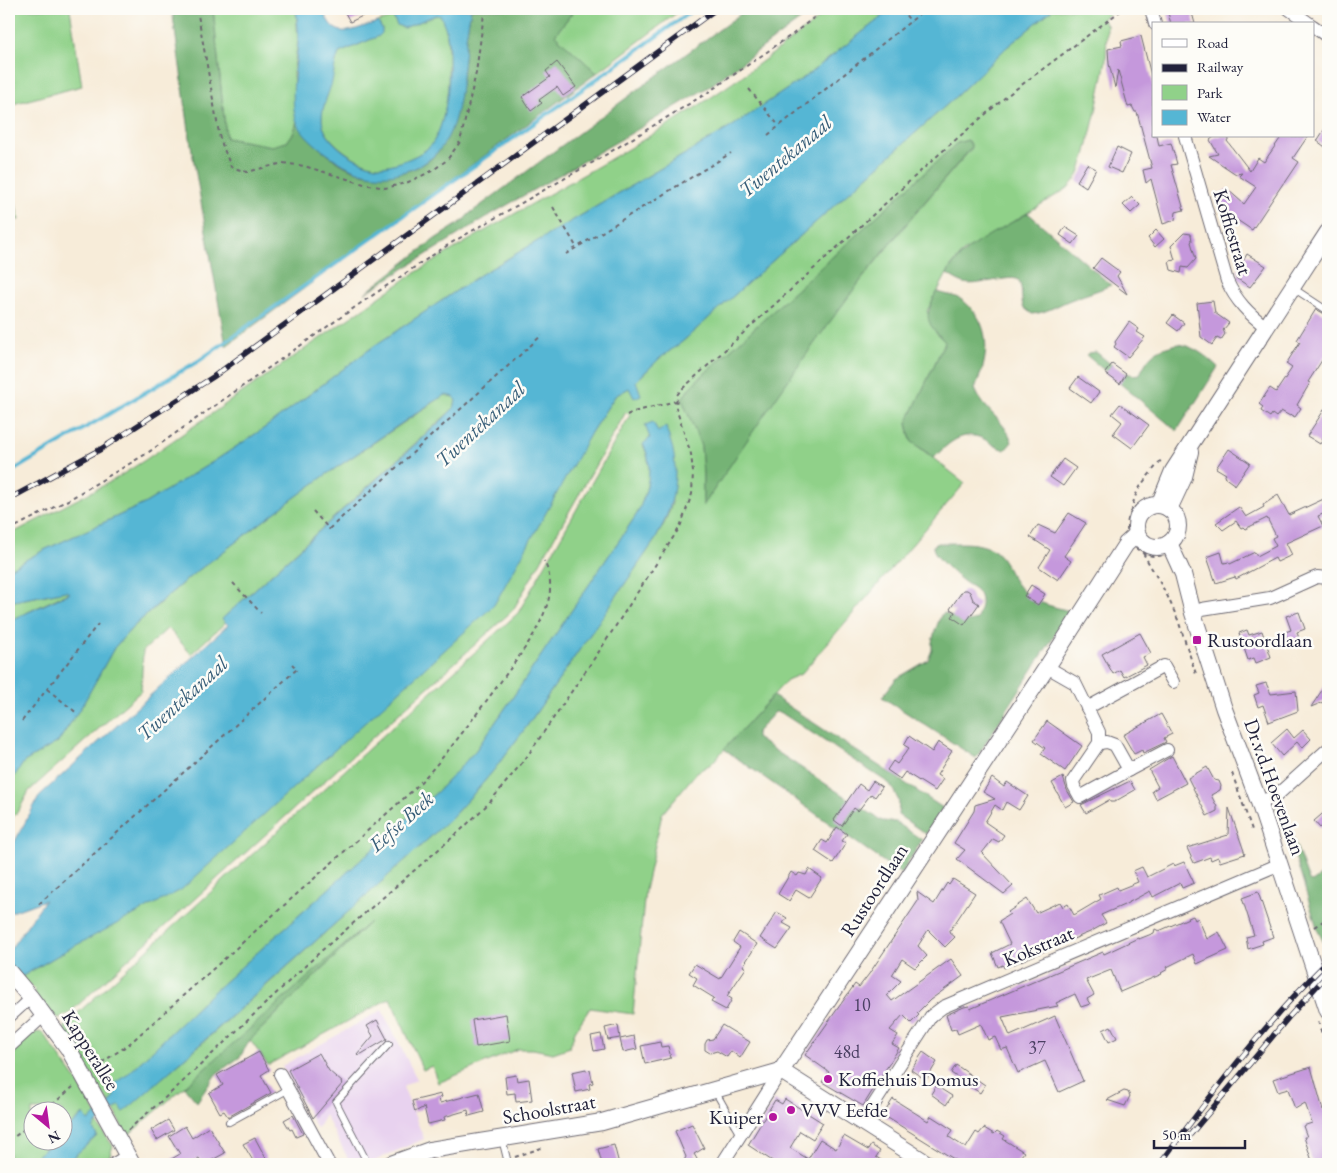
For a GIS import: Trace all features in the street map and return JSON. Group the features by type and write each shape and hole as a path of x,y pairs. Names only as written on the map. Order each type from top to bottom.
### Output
{"street":[{"path":"1151,9 1154,22"},
{"path":"1290,9 1307,22"},
{"path":"1314,27 1328,37"},
{"name":"Koffiestraat","path":"1186,138 1227,282 1240,304 1266,326"},
{"path":"1165,504 1173,471 1328,232"},
{"path":"1165,504 1176,516 1178,526 1175,535 1166,549 1146,544 1134,537 1136,521 1140,512 1149,506 1165,504"},
{"name":"Rustoordlaan","path":"780,1071 1047,667 1101,582 1134,537"},
{"name":"Dr.v.d.Hoevenlaan","path":"1166,549 1183,574 1192,610 1224,708 1280,864 1328,1011"},
{"path":"1192,610 1270,598 1312,578 1328,578"},
{"path":"1087,708 1164,666 1174,682"},
{"path":"1047,667 1075,683 1098,732 1099,743 1073,781 1080,797 1166,750"},
{"path":"1099,743 1107,742 1115,745 1129,770"},
{"path":"1258,802 1276,796 1328,749"},
{"name":"Kokstraat","path":"862,1123 931,1016 943,1007 1280,864"},
{"name":"Kapperallee","path":"9,972 44,1015 68,1048 85,1076 118,1138 124,1162"},
{"path":"9,1018 26,992"},
{"path":"9,1047 44,1015"},
{"path":"722,1164 780,1071 862,1123 911,1160 928,1164"},
{"name":"Schoolstraat","path":"391,1164 430,1150 602,1122 780,1071"},
{"path":"280,1074 330,1164"}],"lane":[{"path":"1292,288 1328,311"},
{"path":"368,1164 336,1102 388,1044"},
{"path":"229,1122 289,1089"},
{"path":"714,1090 740,1136"},
{"path":"502,1139 502,1147 507,1159"}],"path":[{"path":"197,9 220,140 231,167 247,172 283,163 304,166 356,182 385,188 406,183 432,172 446,160 460,142 476,73 486,9"},
{"path":"9,530 68,500 146,454 361,303 451,243 597,160 707,93 826,9"},
{"path":"900,9 911,22"},
{"path":"118,1138 175,1088 320,952 461,830 489,803 526,758 600,650 680,527 692,494 691,454 676,408 677,395 946,148 1008,95 1123,9"},
{"path":"768,135 922,13"},
{"path":"749,89 779,126"},
{"path":"566,254 731,153"},
{"path":"553,208 577,248"},
{"path":"313,511 329,529 542,335"},
{"path":"627,415 676,401"},
{"path":"1153,498 1165,504 1182,513 1185,528 1181,542 1156,556 1143,553 1136,547 1134,537 1127,531 1132,512 1142,502 1153,498"},
{"path":"57,1100 92,1068 135,1038 412,791 435,768 488,699 536,629 547,605 551,588 549,571 544,561"},
{"path":"234,583 261,613"},
{"path":"22,721 98,624"},
{"path":"40,904 297,669 292,664 294,663"},
{"path":"47,689 78,714"},
{"path":"1310,930 1328,918"},
{"path":"1320,1030 1328,1028"},
{"path":"9,1141 22,1130"},
{"path":"507,1159 547,1146 556,1139 557,1130"}],"shaded area":[{"path":"382,1010 417,1079 403,1087 424,1139 368,1164 351,1164 325,1115 317,1129 282,1066"}],"green space":[{"path":"9,9 70,9 82,86 9,105"},
{"path":"172,9 213,9 226,138 272,146 287,142 294,132 297,121 309,138 328,155 349,168 368,174 396,173 417,167 433,157 444,143 458,105 471,9 575,9 555,35 597,73 226,346 191,145"},
{"path":"213,9 296,9 298,41 293,74 297,121 294,132 287,142 272,146 226,138"},
{"path":"575,9 682,9 597,73 555,35"},
{"path":"747,9 815,9 710,86 490,215 365,293 435,239 463,221 469,214"},
{"path":"831,9 892,9 805,77 731,127 480,275 374,346 266,427 216,460 144,504 44,550 9,569 9,535 112,481 407,278 692,110 753,68"},
{"path":"1053,9 1115,9 1102,19 1107,25 1106,60 1096,111 1078,176 1068,188 963,252 950,268 927,311 936,333 945,342 907,423 911,441 965,483 801,674 787,680 711,764 697,772 662,814 645,890 633,1014 590,1008 575,1031 570,1047 553,1053 533,1049 518,1049 438,1083 432,1066 423,1070 390,998 268,1065 250,1040 357,935 269,1014 126,1137 114,1108 120,1105 124,1111 200,1045 450,819 493,771 527,726 655,540 665,522 672,503 666,426 643,445 647,453 649,471 644,497 637,514 476,750 437,792 211,994 111,1088 116,1096 111,1102 108,1102 65,1032 65,1026 518,613 630,415 626,412 513,610 68,1014 59,1018 54,1016 36,997 34,988 21,977 67,950 370,717 428,665 615,396 629,388 660,358 682,342 952,100 1007,47","holes":["968,140 972,148 892,242 827,325 703,506 701,446 682,399 691,386 957,143"]},
{"path":"439,14 445,24 447,39 448,85 446,106 437,136 432,144 422,152 390,165 377,166 352,157 336,144 322,123 323,108 339,53 379,36 382,29 378,22 393,17 397,25 404,28"},
{"path":"968,140 972,147 892,241 846,300 791,376 703,506 701,446 682,399 691,386 957,143"},
{"path":"9,169 19,220 9,220"},
{"path":"1028,213 1111,285 1048,310 1032,314 1023,307 1021,286 1018,280 1009,278 970,284 947,274 954,263 973,246"},
{"path":"936,292 959,298 967,304 983,328 986,347 985,357 975,389 983,403 1009,435 1012,442 1005,450 984,439 969,436 956,439 934,458 911,441 907,423 945,342 933,329 928,314"},
{"path":"1179,344 1200,352 1218,367 1177,431 1086,355 1096,352 1122,371 1134,375 1140,374 1150,357 1159,350"},
{"path":"445,395 454,397 456,401 454,408 223,618 225,623 191,654 168,628 143,651 141,691 29,791 19,810 9,822 9,784 24,762 58,742 83,704 114,648 132,628 187,579 282,507 324,476"},
{"path":"938,543 975,544 995,551 1025,593 1039,602 1070,611 976,758 882,697 896,679 928,660 941,615 945,613 968,622 977,619 981,602 980,596 974,588 963,581 940,560 933,546"},
{"path":"66,591 70,592 9,621 9,602"},
{"path":"773,696 943,808 926,834 898,815 899,801 890,784 780,712 775,712 756,733 756,738 882,821 896,822 922,840 901,874 724,749"},
{"path":"1279,800 1309,881 1312,882 1328,871 1328,939 1324,943 1318,931 1282,814 1273,805"},
{"path":"370,922 250,1040 240,1057 216,1074 197,1102 184,1087"},
{"path":"42,1032 79,1084 97,1115 87,1122 83,1114 72,1124 72,1100 22,1100 22,1150 43,1150 27,1164 9,1164 9,1056 31,1033"},
{"path":"97,1123 113,1146 110,1155 103,1164 65,1164 97,1136 93,1129"}],"water":[{"path":"296,9 323,9 333,27 339,30 352,30 378,22 382,29 382,33 379,36 339,53 323,110 322,121 326,133 331,140 345,152 361,161 382,166 413,157 431,145 442,122 448,89 448,42 446,28 441,16 436,15 404,28 397,25 393,17 394,10 471,9 457,110 453,126 446,141 436,153 423,164 406,171 387,175 374,175 355,170 340,162 306,136 297,122 294,104 298,39"},
{"name":"Twentekanaal","path":"892,9 1053,9 1007,47 952,100 682,342 660,358 636,381 641,395 634,398 629,388 615,396 592,431 494,605 181,890 67,950 21,977 9,987 9,951 45,900 9,913 9,850 40,795 228,625 222,619 441,421 454,408 456,401 454,397 445,395 433,402 324,476 187,579 132,628 114,648 83,704 58,742 24,762 9,784 9,621 70,593 66,591 9,602 9,569 44,550 144,504 216,460 266,427 374,346 480,275 731,127 805,77"},
{"path":"653,422 658,432 666,426 675,467 674,489 669,510 655,540 527,726 493,771 450,819 132,1105 123,1112 120,1105 97,1123 93,1129 97,1136 65,1164 27,1164 43,1150 72,1150 72,1125 84,1114 88,1121 111,1102 115,1096 111,1087 127,1075 211,994 437,792 476,750 637,514 644,497 649,470 647,453 643,444 650,438 645,425"}],"building":[{"path":"343,9 377,9 350,22"},
{"path":"1167,9 1191,9 1194,22 1170,22"},
{"path":"1141,36 1152,79 1152,138 1157,138 1159,146 1171,143 1177,164 1171,165 1184,210 1176,212 1175,220 1163,224 1151,179 1146,183 1143,170 1152,168 1137,112 1135,112 1132,106 1128,107 1118,70 1115,88 1109,64 1108,49 1122,46 1121,41"},
{"path":"557,62 576,87 563,96 557,87 539,100 542,103 531,111 522,97 550,77 546,71"},
{"path":"1328,124 1328,149 1317,141"},
{"path":"1212,138 1229,138 1227,141 1250,171 1258,158 1264,162 1281,138 1307,138 1293,158 1299,162 1252,230 1222,210 1225,207 1217,199 1227,189 1244,204 1256,187 1239,176 1242,173 1236,174 1209,156 1218,154 1210,140"},
{"path":"1117,147 1131,154 1122,173 1108,167"},
{"path":"1087,164 1096,169 1086,187 1077,181"},
{"path":"1132,197 1140,205 1131,213 1123,205"},
{"path":"1065,227 1079,236 1073,244 1060,235"},
{"path":"1156,230 1164,239 1155,247 1148,238"},
{"path":"1184,233 1191,234 1191,242 1196,259 1188,268 1182,267 1181,273 1171,270 1169,261 1175,260 1171,246"},
{"path":"1247,254 1266,266 1250,287 1236,278 1239,274 1238,270"},
{"path":"1101,258 1120,272 1117,276 1127,294 1093,268"},
{"path":"1213,301 1215,313 1229,323 1223,330 1225,334 1221,340 1217,338 1212,345 1201,337 1197,303"},
{"path":"1316,309 1328,316 1328,351 1308,382 1310,383 1297,405 1301,408 1295,417 1281,411 1276,417 1272,414 1270,417 1261,411 1263,407 1259,404 1270,388 1276,392 1292,368 1286,364 1300,342 1297,340"},
{"path":"1173,315 1184,323 1178,331 1167,323"},
{"path":"1129,322 1139,329 1137,332 1145,337 1128,357 1114,347 1115,342"},
{"path":"1112,364 1126,374 1120,384 1105,373"},
{"path":"1078,377 1099,392 1091,403 1070,388"},
{"path":"1120,404 1149,425 1132,448 1113,434 1122,422 1112,414"},
{"path":"1328,404 1328,430 1320,444 1307,436"},
{"path":"1229,449 1250,463 1235,485 1224,477 1226,474 1216,468"},
{"path":"1063,459 1076,468 1063,486 1050,477"},
{"path":"1278,495 1289,515 1328,497 1328,512 1318,516 1323,526 1286,543 1292,555 1277,562 1275,558 1236,579 1235,577 1216,583 1207,557 1221,552 1224,563 1229,562 1230,564 1255,552 1257,556 1276,546 1272,538 1276,536 1267,518 1245,529 1241,528 1236,521 1223,530 1216,523 1239,507 1246,517 1264,507 1263,505"},
{"path":"1069,513 1086,523 1064,556 1071,561 1058,580 1039,567 1050,550 1030,537 1038,525 1055,533"},
{"path":"1031,585 1045,594 1038,605 1024,596"},
{"path":"963,590 970,592 973,600 979,604 964,625 952,617 955,612 950,609"},
{"path":"1299,612 1305,629 1297,632 1299,639 1288,643 1285,632 1291,630 1286,616"},
{"path":"1247,630 1249,635 1262,631 1271,657 1256,663 1254,658 1248,660 1239,633"},
{"path":"1140,633 1151,653 1143,657 1147,665 1124,677 1120,670 1113,674 1102,654"},
{"path":"1328,681 1328,700 1311,707"},
{"path":"1266,683 1271,694 1296,691 1298,711 1269,722 1263,705 1258,707 1254,695 1259,693 1256,686"},
{"path":"1161,714 1172,734 1164,738 1166,742 1143,753 1142,750 1134,754 1123,735"},
{"path":"1047,721 1082,746 1065,771 1041,754 1045,748 1034,740"},
{"path":"1287,729 1294,738 1303,730 1311,739 1302,748 1297,742 1282,756 1271,743"},
{"path":"909,736 932,752 938,742 952,751 937,775 943,779 935,791 905,772 900,779 887,770 893,761 897,764 909,748 904,745"},
{"path":"1172,756 1186,783 1156,799 1152,791 1158,787 1149,770"},
{"path":"1207,767 1214,780 1219,781 1221,786 1220,790 1211,795 1217,811 1207,816 1188,778"},
{"path":"1063,777 1067,790 1074,802 1065,807 1052,783"},
{"path":"992,778 1004,787 1007,782 1028,796 1019,810 1006,802 1002,810 995,805 985,822 1004,835 999,842 993,839 982,853 1013,886 1004,894 957,859 965,850 954,843 974,811 975,805 995,799 983,792"},
{"path":"873,781 882,787 875,797 871,794 858,811 854,808 842,826 834,820 859,784 867,790"},
{"path":"1130,781 1135,790 1114,802 1109,800 1086,813 1081,805"},
{"path":"1229,808 1245,854 1220,862 1218,857 1211,860 1210,857 1194,863 1187,848 1228,835"},
{"path":"1328,809 1328,821 1320,828 1314,821"},
{"path":"837,827 847,834 842,841 846,843 833,863 815,851 822,840 827,843"},
{"path":"1184,862 1194,883 1182,888 1180,883 1153,897 1150,891 1101,915 1106,923 1090,932 1004,968 1003,965 998,967 992,953 1010,944 999,921 1010,914 1008,912 1027,899 1036,913 1060,902 1063,907 1068,904 1074,915 1101,899 1099,895 1117,887 1118,890 1138,882 1133,871 1142,867 1147,877 1173,864 1174,866"},
{"path":"809,869 822,878 809,898 796,890 789,901 778,894 791,872 797,876 799,873 806,875"},
{"path":"953,879 975,893 949,932 955,937 945,947 928,930 918,946 927,956 915,968 902,959 892,975 901,981 887,995 892,1001 951,959 963,976 930,1000 917,1013 919,1015 911,1023 903,1015 890,1030 898,1035 892,1044 899,1048 863,1106 822,1082 829,1072 805,1055 855,984 859,987 869,974 918,901 917,892 934,904 947,883 949,885"},
{"path":"1258,892 1273,937 1262,941 1263,944 1248,949 1246,937 1254,935 1242,898"},
{"path":"777,912 787,918 783,923 792,928 777,949 760,938"},
{"path":"1193,916 1195,920 1198,918 1207,939 1219,932 1228,950 1197,964 1193,954 1167,967 1168,969 1162,974 1120,992 1111,970 1086,980 1094,995 1087,999 1090,1004 1081,1007 1075,994 1056,1003 1058,1006 1002,1017 1010,1036 1055,1016 1083,1081 1059,1092 1045,1061 1018,1073 1007,1048 1001,1050 995,1037 988,1040 981,1024 958,1034 956,1029 951,1030 946,1015 964,1007 969,1006 970,1009 1103,952 1104,954 1138,938 1154,933 1155,929 1159,931"},
{"path":"739,932 757,944 743,966 746,968 727,996 732,999 726,1010 711,1002 714,998 693,985 697,978 689,973 695,964 720,979 740,947 733,942"},
{"path":"506,1014 510,1041 476,1047 472,1020"},
{"path":"377,1020 387,1039 358,1056 373,1036 367,1026"},
{"path":"618,1025 620,1038 608,1040 605,1028"},
{"path":"722,1025 750,1042 740,1058 731,1051 727,1057 717,1051 710,1053 705,1050 707,1040 713,1039"},
{"path":"1111,1026 1117,1038 1109,1042 1103,1030"},
{"path":"601,1034 604,1049 594,1051 591,1036"},
{"path":"634,1036 637,1049 623,1052 620,1039"},
{"path":"660,1042 661,1047 668,1046 671,1058 645,1064 641,1046"},
{"path":"259,1052 269,1070 261,1075 271,1093 228,1117 224,1111 220,1113 209,1093 223,1085 217,1075"},
{"path":"923,1052 937,1062 926,1080 911,1070"},
{"path":"319,1053 329,1071 343,1083 313,1118 288,1070"},
{"path":"956,1065 985,1085 980,1093 951,1073"},
{"path":"1311,1067 1323,1110 1325,1109 1328,1120 1328,1163 1324,1164 1313,1164 1304,1137 1307,1137 1303,1126 1312,1123 1305,1103 1295,1109 1288,1089 1278,1092 1273,1079"},
{"path":"586,1069 586,1071 590,1070 593,1083 589,1084 590,1089 576,1092 572,1072"},
{"path":"516,1075 517,1081 529,1079 532,1100 516,1102 515,1093 507,1094 505,1077"},
{"path":"936,1086 952,1096 946,1105 931,1094"},
{"path":"1124,1091 1128,1092 1130,1096 1125,1106 1107,1100"},
{"path":"479,1093 484,1112 469,1116 468,1110 444,1117 445,1120 428,1124 424,1107 415,1112 412,1101 441,1094 442,1097 439,1098 440,1103"},
{"path":"785,1099 823,1123 813,1139 800,1131 790,1148 808,1159 820,1139 836,1149 844,1136 868,1150 871,1145 880,1151 876,1157 888,1164 777,1164 748,1145 775,1100 782,1104"},
{"path":"893,1099 928,1121 931,1116 953,1130 949,1137 966,1148 976,1132 979,1134 984,1128 994,1134 997,1131 1005,1136 1003,1139 1024,1152 1015,1164 955,1164 957,1161 883,1115"},
{"path":"293,1115 303,1134 296,1137 284,1120"},
{"path":"168,1120 174,1130 157,1140 151,1130"},
{"path":"692,1124 704,1148 694,1154 697,1159 694,1164 682,1164 686,1157 675,1131"},
{"path":"185,1126 192,1138 209,1127 225,1153 205,1164 202,1164 199,1158 189,1164 163,1164 180,1154 169,1136"},
{"path":"255,1138 269,1164 255,1164 243,1144"},
{"path":"614,1145 619,1164 602,1164 598,1149"}],"waterway":[{"path":"9,473 200,360 694,9"}],"railway":[{"path":"9,499 101,449 213,377 716,9"},
{"path":"1160,1164 1219,1085 1261,1034 1328,961"},
{"path":"1190,1135 1288,1018 1328,974"}],"place":[{"name":"Rustoordlaan","path":"1197,640"},
{"name":"Koffiehuis Domus","path":"828,1079"},
{"name":"VVV Eefde","path":"791,1110"},
{"name":"Kuiper","path":"773,1117"}],"water label":[{"name":"Eefse Beek","path":"401,821"}]}
